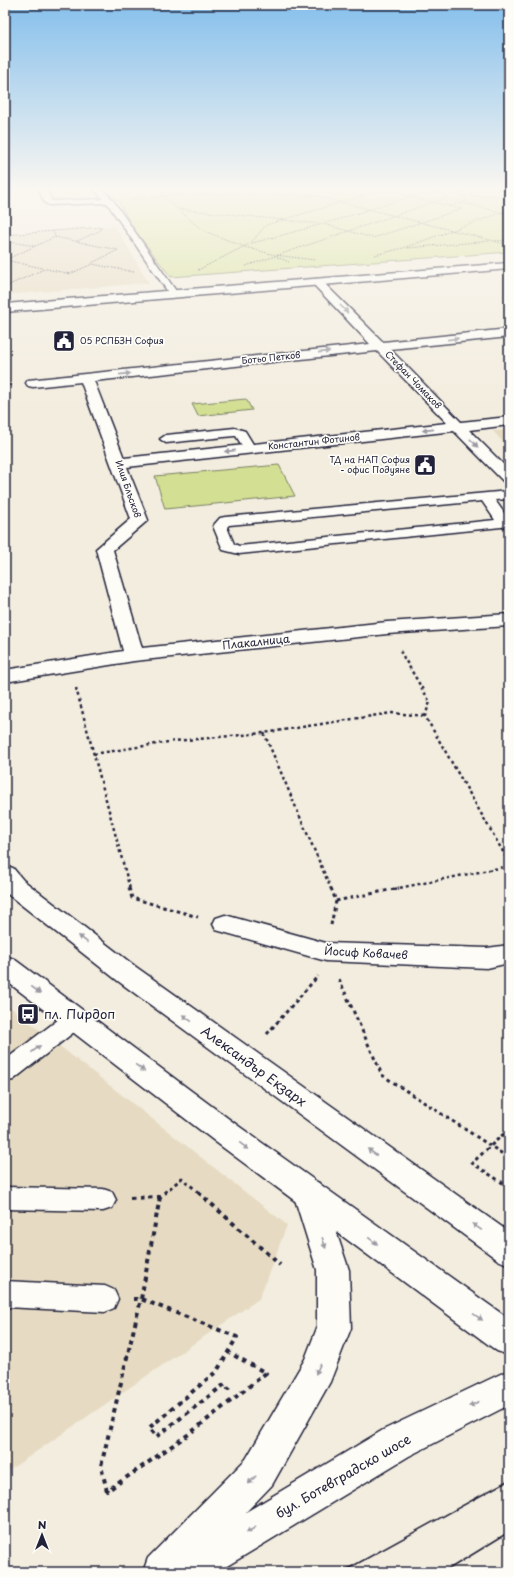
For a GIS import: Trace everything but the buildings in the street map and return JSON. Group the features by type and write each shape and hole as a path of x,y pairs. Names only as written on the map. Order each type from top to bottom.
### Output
{"street":[{"path":"5,308 509,266"},
{"name":"Стефан Чомаков","path":"317,282 509,479"},
{"name":"Ботьо Петков","path":"33,383 509,333"},
{"name":"Илия Блъсков","path":"86,378 140,520 104,549 134,655"},
{"name":"Константин Фотинов","path":"119,463 509,422"},
{"name":"Плакалница","path":"5,676 70,664 134,655 387,628 509,620"},
{"name":"Александър Екзарх","path":"5,874 14,886 127,974 509,1250"},
{"name":"Йосиф Ковачев","path":"225,924 326,952 487,958 509,954"},
{"path":"5,966 308,1193 509,1339"},
{"path":"162,1572 259,1472 318,1370 334,1328 333,1270 308,1193"},
{"name":"бул. Ботевградско шосе","path":"181,1572 396,1443 509,1387"}],"lane":[{"path":"151,263 173,293"},
{"path":"166,439 235,432 241,434 250,449"},
{"path":"486,497 502,520 501,523 239,550 228,547 220,526 226,521 486,497 509,495"},
{"path":"5,1073 75,1019"},
{"path":"5,1198 102,1200"},
{"path":"5,1294 104,1299"}],"path":[{"path":"18,263 70,274 92,264 130,272 156,270"},
{"path":"195,271 213,263"},
{"path":"240,268 256,263"},
{"path":"5,287 45,268"},
{"path":"387,628 430,702 425,716 509,862"},
{"path":"70,664 132,898 225,924"},
{"path":"94,754 175,741 264,733 391,713 425,716"},
{"path":"336,901 509,866"},
{"path":"267,1034 320,974 326,952"},
{"path":"509,1129 472,1163 509,1187"},
{"path":"102,1200 160,1197 182,1178 280,1264"},
{"path":"160,1197 141,1299 101,1466 107,1491 189,1434 266,1373 228,1352"},
{"path":"141,1299 237,1337 217,1371 149,1428 156,1437 225,1384 229,1390"}],"shaded area":[{"path":"5,263 137,263 149,283 5,295"},
{"path":"509,430 509,449 493,431"},
{"path":"5,1003 287,1225 259,1299 5,1473"}],"green space":[{"path":"160,263 366,263 171,277"},
{"path":"246,399 252,410 198,416 192,404"},
{"path":"279,465 295,496 165,509 155,476"}],"tram line":[{"path":"342,1572 509,1480"},
{"path":"444,1572 509,1532"}],"place":[{"name":"05 РСПБЗН София","path":"64,341"},
{"name":"ТД на НАП София - офис Подуяне","path":"425,465"},
{"name":"пл. Пирдоп","path":"28,1014"}]}
